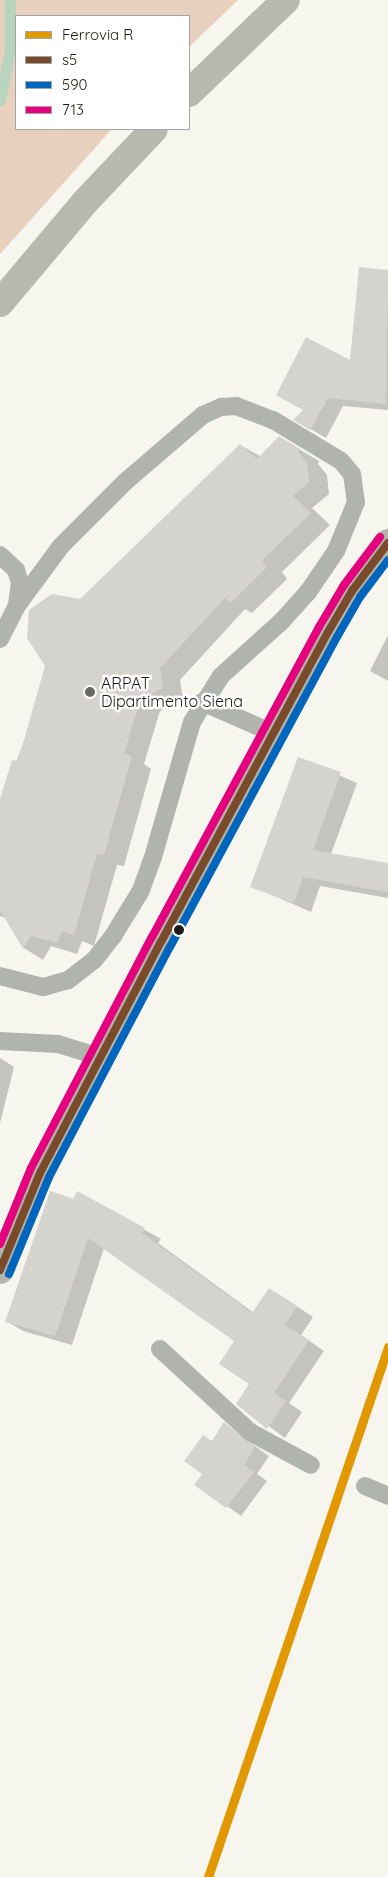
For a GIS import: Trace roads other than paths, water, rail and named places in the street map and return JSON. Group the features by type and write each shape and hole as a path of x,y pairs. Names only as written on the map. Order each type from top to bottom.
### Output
{"highway":[{"path":"190,93 286,0"},
{"path":"0,304 85,202 153,130"}],"street":[{"path":"0,1270 40,1173 100,1057 273,733 352,592 388,543"}],"lane":[{"path":"0,639 16,608 61,546 125,482 203,415 221,406 236,406 273,420 341,461 352,474 356,502 336,551 308,592 282,621 221,676 202,702 192,722 143,884 113,936 94,960 68,980 43,986 0,976"},
{"path":"0,555 16,570 20,582 16,608 0,622"},
{"path":"202,702 273,733"},
{"path":"0,1042 58,1044 100,1057"},
{"path":"160,1349 250,1432 311,1465"},
{"path":"365,1486 388,1496"}],"waterway":[{"path":"0,100 10,49 10,0"}],"rail line":[{"name":"R","path":"208,1877 388,1347"}],"place":[{"name":"ARPAT Dipartimento Siena","path":"90,692"}]}
